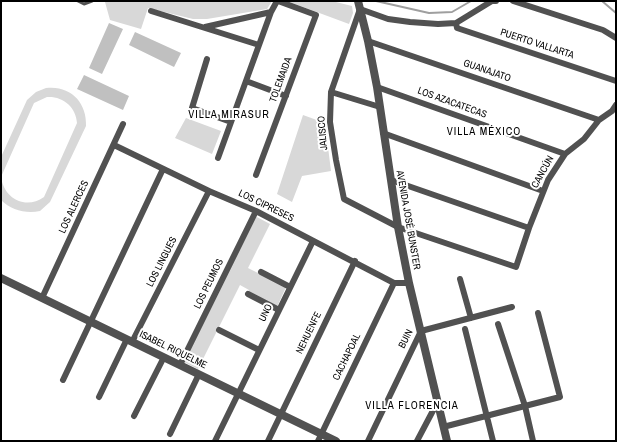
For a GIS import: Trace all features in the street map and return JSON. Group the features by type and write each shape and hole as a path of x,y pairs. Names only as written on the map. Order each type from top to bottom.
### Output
{"street":[{"path":"218,158 271,12 277,1"},
{"name":"TOLEMAIDA","path":"256,175 316,15 277,1"},
{"path":"359,5 388,19 438,24 456,23 492,1 496,1"},
{"path":"513,1 603,30 616,38"},
{"name":"AVENIDA JOSÉ BUNSTER","path":"359,5 377,87 398,227 409,283 447,441"},
{"name":"JALISCO","path":"359,5 332,92 330,122 336,160 344,199 398,227"},
{"path":"151,11 259,44"},
{"path":"204,27 271,12"},
{"name":"PUERTO VALLARTA","path":"456,23 457,28 616,81"},
{"name":"GUANAJATO","path":"368,41 599,120"},
{"path":"208,59 192,108 231,122"},
{"path":"246,81 286,96"},
{"name":"LOS AZACATECAS","path":"377,87 565,154"},
{"path":"332,92 380,107"},
{"name":"CANCÚN","path":"398,227 516,267 543,191 565,154 584,139 599,120 612,111 616,105"},
{"name":"LOS ALERCES","path":"42,298 123,124"},
{"path":"383,133 543,191"},
{"name":"LOS CIPRESES","path":"114,145 209,191 256,211 355,261 394,283 409,283"},
{"path":"63,380 162,169"},
{"path":"391,180 529,228"},
{"name":"LOS LINGUES","path":"99,398 209,191"},
{"name":"LOS PEUMOS","path":"180,365 256,211"},
{"name":"UNO","path":"215,441 237,393 313,241"},
{"name":"NEHUENFE","path":"268,441 355,261"},
{"path":"261,272 290,287"},
{"name":"ISABEL RIQUELME","path":"1,278 281,414 320,438 336,441"},
{"path":"460,279 471,318"},
{"name":"CACHAPOAL","path":"320,438 394,283"},
{"path":"248,294 279,310"},
{"name":"BUIN","path":"368,441 421,331 512,307"},
{"path":"443,427 560,397 538,313"},
{"path":"498,324 525,406 534,441"},
{"path":"464,329 493,441"},
{"path":"219,330 259,350"},
{"path":"134,416 164,357"},
{"path":"170,434 199,374"},
{"path":"417,441 437,403"}],"lane":[{"path":"78,1 84,4 92,1"}],"shaded area":[{"path":"272,1 267,9 207,19 193,19 148,8 141,29 110,20 105,2"},
{"path":"287,1 332,1 352,6 353,13 349,24"},
{"path":"46,88 55,88 63,89 69,92 80,103 84,110 86,126 50,202 40,211 29,212 14,209 1,200 1,177 1,157 27,100 36,92","holes":["47,97 58,98 71,107 77,123 44,197 37,201 23,202 17,200 6,191 1,177 34,103"]},
{"path":"303,115 325,123 331,171 302,176 292,202 277,194"},
{"path":"186,118 221,131 212,154 175,138"},
{"path":"255,216 270,224 248,268 286,287 277,307 248,292 249,290 240,285 198,369 184,362"}],"building":[{"path":"109,23 123,29 102,74 89,68"},
{"path":"135,32 181,53 174,67 129,45"},
{"path":"84,75 129,96 123,110 77,89"}],"waterway":[{"path":"376,1 429,13 452,12 471,1"},
{"path":"599,1 602,1 616,13"}],"district":[{"name":"VILLA MIRASUR","path":"229,115"},
{"name":"VILLA MÉXICO","path":"484,132"},
{"name":"VILLA FLORENCIA","path":"412,406"}]}
